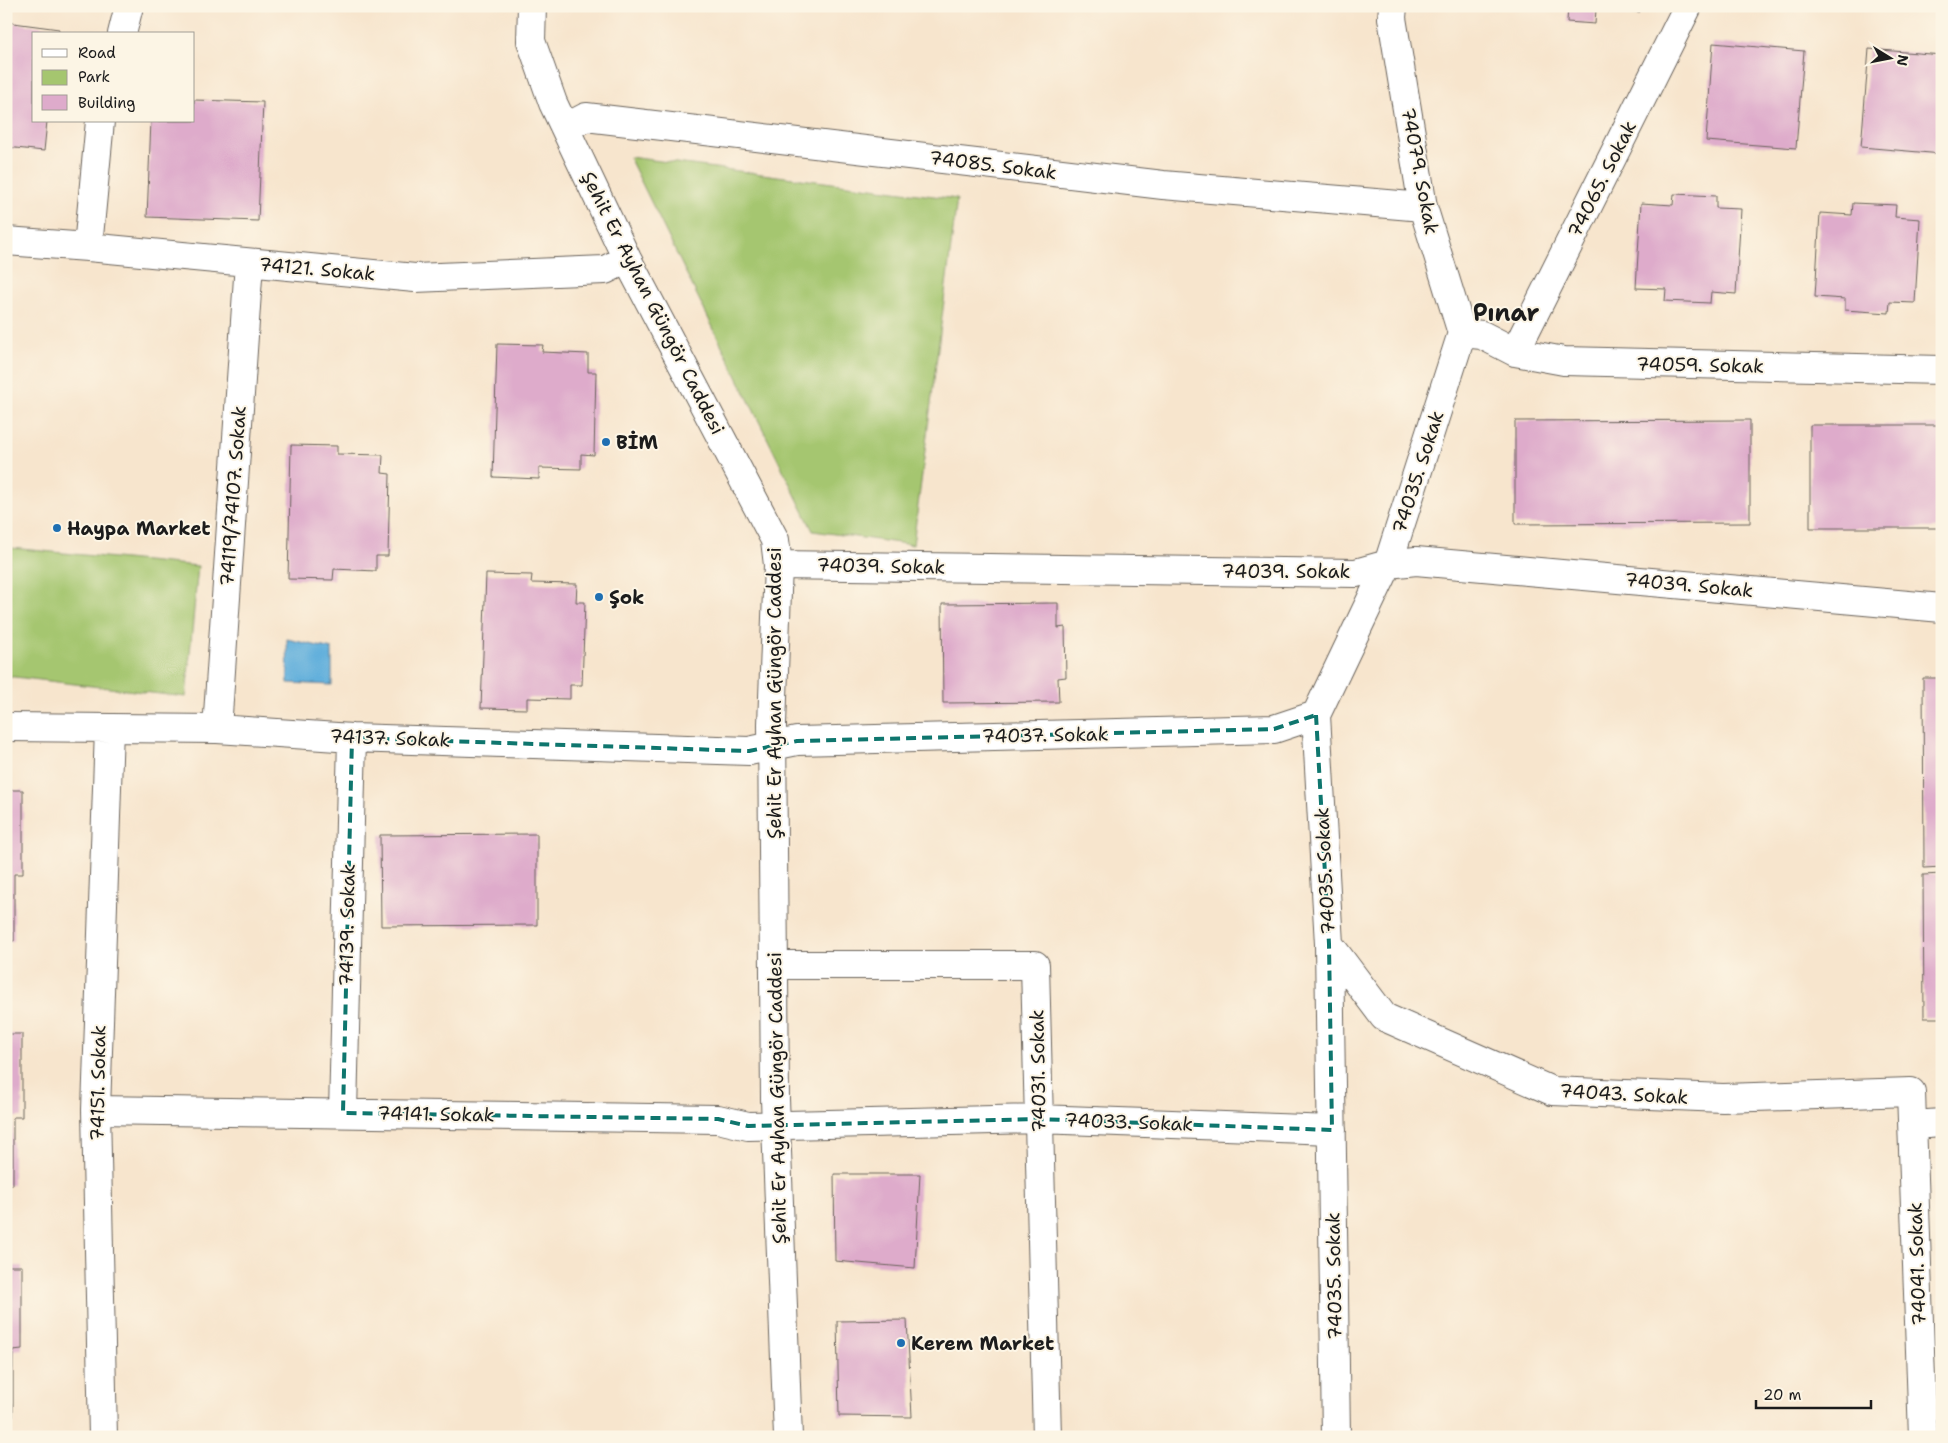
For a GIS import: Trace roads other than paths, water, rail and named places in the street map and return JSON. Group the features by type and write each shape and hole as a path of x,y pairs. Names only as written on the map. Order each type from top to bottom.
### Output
{"street":[{"path":"122,32 129,6"},
{"name":"Şehit Er Ayhan Güngör Caddesi","path":"532,6 531,41 553,102 627,259 775,540 778,564 772,745 776,1126 788,1437"},
{"name":"74079. Sokak","path":"1393,6 1392,18 1423,207 1462,333"},
{"name":"74065. Sokak","path":"1515,352 1688,6"},
{"name":"74085. Sokak","path":"566,128 586,117 1163,184 1423,207"},
{"path":"88,247 100,122"},
{"name":"74121. Sokak","path":"6,242 88,247 415,278 605,270 627,259"},
{"name":"74119/74107. Sokak","path":"217,729 249,263"},
{"name":"74059. Sokak","path":"1462,333 1482,335 1515,352 1564,361 1942,370"},
{"name":"74035. Sokak","path":"1336,1437 1329,944 1316,715 1388,564 1462,333"},
{"name":"74039. Sokak","path":"778,564 1356,573 1388,564 1416,561 1942,608"},
{"name":"74037. Sokak","path":"772,745 797,741 1274,729 1316,715"},
{"name":"74137. Sokak","path":"6,727 217,729 352,738 749,750 772,745"},
{"name":"74151. Sokak","path":"103,1437 96,1110 109,729"},
{"name":"74139. Sokak","path":"343,1113 352,738"},
{"name":"74043. Sokak","path":"1329,944 1384,1016 1552,1091 1723,1098 1911,1092"},
{"name":"74031. Sokak","path":"775,965 1035,965 1047,1437"},
{"name":"74041. Sokak","path":"1911,1092 1923,1437"},
{"name":"74141. Sokak","path":"96,1110 718,1118 748,1126 776,1126"},
{"name":"74033. Sokak","path":"776,1126 1039,1119 1332,1130"},
{"path":"1913,1126 1942,1124"}],"water":[{"path":"287,639 332,649 332,685 288,683"}],"place":[{"name":"BİM","path":"606,442"},
{"name":"Haypa Market","path":"57,528"},
{"name":"Şok","path":"599,597"},
{"name":"Kerem Market","path":"901,1343"}],"district":[{"name":"Pınar","path":"1506,313"}]}
